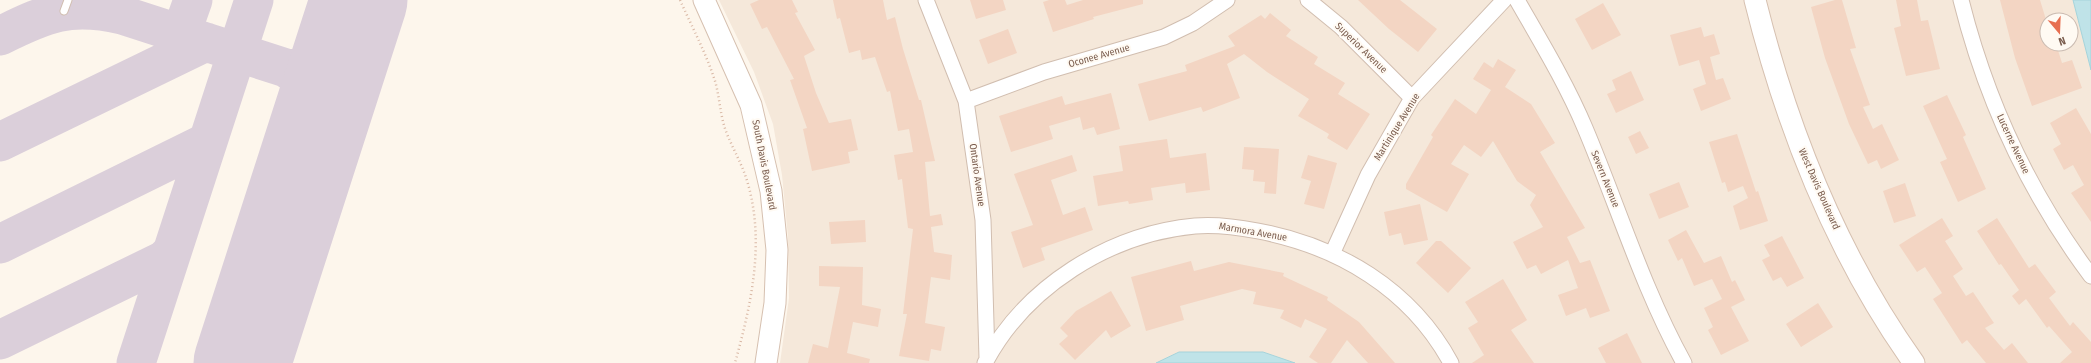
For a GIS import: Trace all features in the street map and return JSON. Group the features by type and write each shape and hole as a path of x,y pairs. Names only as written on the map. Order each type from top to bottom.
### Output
{"street":[{"name":"South Davis Boulevard","path":"704,0 752,105 771,191 777,250 775,303 766,363"},
{"name":"Ontario Avenue","path":"926,0 966,101 983,220 986,361"},
{"name":"Oconee Avenue","path":"966,101 1044,72 1164,37 1193,23 1227,0"},
{"name":"Superior Avenue","path":"1308,0 1341,27 1412,98"},
{"name":"Martinique Avenue","path":"1332,254 1368,175 1412,98 1504,0"},
{"name":"Severn Avenue","path":"1517,0 1564,81 1598,161 1640,268 1684,363"},
{"name":"West Davis Boulevard","path":"1755,0 1767,48 1790,118 1822,201 1854,264 1914,363"},
{"name":"Lucerne Avenue","path":"1961,0 1980,68 2006,133 2042,204 2091,276"},
{"name":"Marmora Avenue","path":"986,361 1010,325 1025,308 1047,288 1095,255 1134,239 1188,227 1228,226 1283,236 1332,254 1368,273 1399,297 1426,325 1451,363"}],"lane":[{"path":"64,11 68,0"}],"path":[{"path":"680,0 706,54 714,79 725,128 743,170 752,204 756,254 755,271 750,302 735,363"}],"shaded area":[{"path":"719,0 2073,0 2076,12 2039,12 2039,52 2079,52 2079,23 2091,70 2091,363 1295,363 1263,352 1179,352 1156,363 780,363 789,298 788,237 782,175 773,124 754,72"}],"water":[{"path":"2073,0 2091,0 2091,70 2079,23 2079,12 2076,12"},
{"path":"1179,352 1263,352 1295,363 1156,363"}],"building":[{"path":"759,0 792,0 798,12 795,13 815,50 804,56 816,93 829,123 851,119 858,150 848,152 850,163 812,171 803,129 807,128 790,80 794,79 767,27 762,29 750,4"},
{"path":"833,0 883,0 887,20 895,17 903,49 919,100 921,100 935,161 925,162 930,216 941,214 943,225 931,227 934,252 952,255 950,280 931,277 925,323 945,327 941,351 931,349 929,361 899,356 907,314 903,314 913,229 908,228 902,179 898,180 894,155 913,152 909,129 898,131 890,91 887,92 875,57 862,60 860,50 849,53 840,18 837,19"},
{"path":"970,0 1003,0 1006,10 976,19"},
{"path":"1049,0 1065,0 1067,5 1083,0 1143,0 1143,4 1093,17 1094,19 1053,32 1043,2"},
{"path":"1358,0 1400,0 1437,29 1418,52 1389,29"},
{"path":"1835,0 1842,0 1856,48 1850,49 1870,105 1863,107 1873,129 1882,124 1899,160 1881,169 1877,160 1868,164 1849,124 1825,58 1811,7"},
{"path":"1896,0 1917,0 1921,21 1928,20 1940,69 1906,76 1894,28 1901,26"},
{"path":"2000,0 2040,0 2044,12 2039,12 2039,52 2059,52 2062,63 2072,60 2082,88 2032,106 2015,58"},
{"path":"1603,3 1621,35 1592,50 1575,19"},
{"path":"1270,13 1291,30 1286,36 1318,57 1314,64 1345,83 1338,94 1370,114 1347,150 1327,138 1329,134 1298,116 1309,99 1267,72 1244,54 1227,64 1240,98 1203,112 1201,107 1149,121 1138,84 1187,71 1185,65 1235,46 1228,36 1261,15 1265,19"},
{"path":"1701,27 1704,37 1714,34 1720,54 1710,57 1716,80 1723,78 1731,99 1701,111 1693,89 1706,84 1699,60 1679,66 1670,35"},
{"path":"1008,29 1017,53 988,64 979,40"},
{"path":"1498,59 1516,70 1505,87 1531,104 1555,143 1540,152 1585,228 1567,237 1580,263 1590,260 1610,311 1590,318 1586,308 1566,316 1558,295 1578,288 1568,260 1541,274 1536,265 1527,269 1513,242 1543,227 1530,205 1536,195 1517,181 1493,141 1481,157 1464,145 1451,164 1469,174 1447,212 1406,189 1406,184 1433,137 1431,135 1455,99 1476,114 1491,90 1473,79 1484,62 1493,68"},
{"path":"1631,71 1644,100 1616,113 1607,94 1616,90 1612,80"},
{"path":"1111,93 1120,129 1097,135 1094,127 1083,130 1080,117 1049,126 1053,139 1011,152 999,116 1062,96 1065,105"},
{"path":"1947,95 1966,135 1963,137 1986,189 1958,202 1940,162 1947,159 1923,106"},
{"path":"2076,108 2091,134 2091,222 2071,193 2084,185 2073,165 2064,170 2053,149 2061,144 2050,123"},
{"path":"1640,131 1649,148 1636,154 1628,137"},
{"path":"1737,134 1756,192 1758,191 1768,221 1740,230 1733,206 1748,198 1743,186 1728,192 1725,182 1722,183 1709,142"},
{"path":"1167,139 1170,158 1206,153 1210,190 1186,193 1185,183 1151,188 1153,200 1129,204 1128,201 1098,206 1093,176 1123,171 1119,146"},
{"path":"1244,147 1279,149 1276,194 1264,193 1265,182 1253,181 1254,170 1242,169"},
{"path":"1072,155 1077,171 1051,180 1063,215 1085,207 1093,230 1041,248 1045,260 1023,268 1011,232 1033,225 1014,174"},
{"path":"1308,155 1337,163 1324,209 1304,204 1311,181 1301,178"},
{"path":"1679,182 1689,207 1659,219 1649,194"},
{"path":"1905,183 1916,216 1894,223 1883,191"},
{"path":"1420,204 1428,240 1404,245 1401,233 1389,236 1384,212"},
{"path":"1942,218 1953,236 1945,241 1963,269 1953,276 1966,296 1973,292 1994,323 1985,328 2004,350 2012,343 2028,363 1986,363 1967,340 1962,344 1933,299 1942,293 1925,267 1917,272 1899,245"},
{"path":"1997,218 2029,268 2035,264 2056,292 2049,298 2070,326 2073,322 2091,342 2091,363 2060,363 2072,352 2049,326 2047,328 2026,299 2019,305 2012,296 2019,290 2001,264 1999,265 1977,231"},
{"path":"865,220 866,242 831,244 829,222"},
{"path":"1686,230 1704,263 1721,256 1732,282 1735,280 1745,300 1731,307 1749,341 1721,355 1708,330 1713,327 1704,308 1722,299 1712,279 1694,286 1682,258 1678,261 1668,240"},
{"path":"1782,236 1804,278 1787,287 1781,277 1773,281 1762,260 1770,256 1764,245"},
{"path":"1436,241 1441,241 1471,268 1448,293 1416,263"},
{"path":"1191,261 1194,271 1229,262 1284,273 1283,276 1328,297 1327,300 1359,322 1395,363 1368,363 1347,340 1331,363 1318,363 1309,357 1327,329 1305,319 1301,328 1280,318 1284,310 1253,304 1256,292 1242,289 1180,306 1184,320 1146,331 1131,277"},
{"path":"819,266 863,267 862,305 881,309 878,327 853,322 847,353 870,359 869,363 808,363 813,344 828,348 840,287 819,286"},
{"path":"1503,279 1527,320 1511,330 1534,363 1472,363 1484,355 1468,328 1478,322 1465,302"},
{"path":"1111,291 1131,326 1111,338 1106,330 1075,360 1059,344 1068,336 1060,328 1076,311"},
{"path":"1818,303 1833,327 1801,347 1786,324"},
{"path":"1627,333 1642,363 1606,363 1598,348"}],"taxiway":[{"path":"181,34 193,0"},
{"path":"136,363 254,0"},
{"path":"0,36 45,16 59,12 87,10 122,15 286,68"},
{"path":"313,144 316,111 312,96 299,77 286,68 294,69 310,67 323,61 335,51 352,22"},
{"path":"0,142 206,42"},
{"path":"0,244 203,144 209,138"},
{"path":"0,340 164,260 172,252"}],"runway":[{"path":"242,363 359,0"}]}
